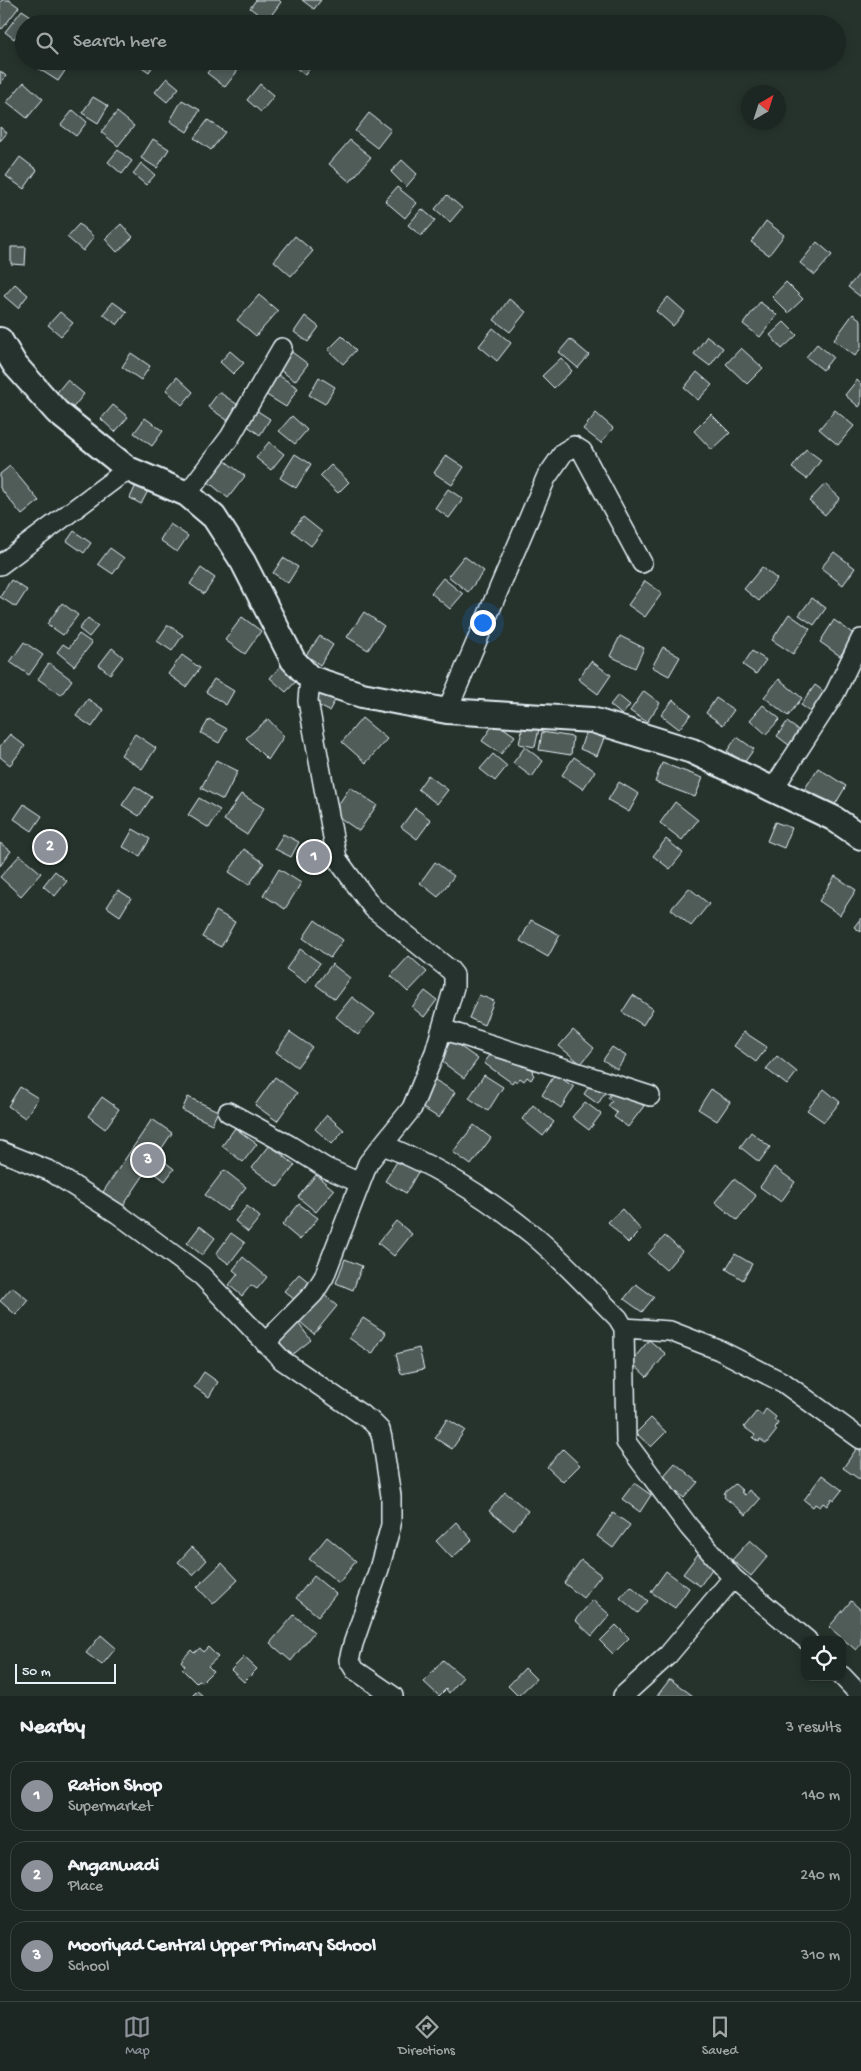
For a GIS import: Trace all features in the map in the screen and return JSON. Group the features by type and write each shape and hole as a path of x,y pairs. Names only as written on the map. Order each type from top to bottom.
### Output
{"main road":[{"path":"0,340 15,365 57,412 128,469 187,494 214,517 243,562 293,660 310,678 362,695 447,711 592,720 692,751 833,818 861,836"}],"street":[{"path":"187,494 230,436 282,348"},
{"path":"447,711 546,478 564,452 574,446 582,451 642,563"},
{"path":"0,565 128,469"},
{"path":"773,789 835,693 861,639"},
{"path":"265,1343 314,1293 324,1277 368,1163 412,1108 435,1052 454,987 454,975 373,908 337,859 308,701 310,678"},
{"path":"442,1029 650,1096"},
{"path":"228,1112 282,1141 326,1168 360,1183"},
{"path":"383,1145 444,1172 490,1202 534,1236 618,1318 624,1328 626,1442 689,1527 733,1578 802,1636"},
{"path":"0,1151 50,1171 118,1214 202,1276 282,1360 372,1421 380,1430 391,1496 390,1526 379,1569 349,1660 355,1670 393,1696"},
{"path":"624,1328 670,1331 719,1350 784,1384 861,1439"},
{"path":"623,1696 668,1655 733,1578"},
{"path":"846,1680 861,1696"}],"building":[{"path":"2,0 9,0 19,7 2,29 0,27 0,2"},
{"path":"256,0 279,0 281,2 271,15 259,15 250,8"},
{"path":"302,0 321,0 314,9"},
{"path":"22,10 30,15 18,15"},
{"path":"15,19 14,39 5,32"},
{"path":"41,70 66,70 58,81"},
{"path":"209,70 238,70 225,87 207,73"},
{"path":"299,70 309,70 305,75"},
{"path":"0,71 6,76 0,84"},
{"path":"167,78 179,88 167,102 155,92"},
{"path":"24,82 43,99 27,118 7,102"},
{"path":"260,84 274,96 261,112 247,100"},
{"path":"93,97 108,106 98,123 82,113"},
{"path":"182,100 200,110 187,132 170,121"},
{"path":"73,110 87,122 76,136 61,125"},
{"path":"117,112 134,126 118,146 101,132"},
{"path":"369,113 391,130 377,148 355,131"},
{"path":"208,120 225,132 211,150 194,138"},
{"path":"0,127 7,133 0,141"},
{"path":"153,139 169,149 157,168 141,158"},
{"path":"350,140 371,157 350,182 329,164"},
{"path":"118,150 132,161 122,174 108,162"},
{"path":"20,157 37,170 24,189 6,176"},
{"path":"402,160 417,174 406,187 391,172"},
{"path":"141,163 155,175 146,185 133,174"},
{"path":"397,187 417,203 405,218 385,201"},
{"path":"447,195 462,208 450,222 435,209"},
{"path":"422,209 435,220 421,236 408,225"},
{"path":"766,221 784,235 769,255 751,242"},
{"path":"79,224 94,237 83,251 67,237"},
{"path":"121,224 133,237 117,252 105,239"},
{"path":"295,236 313,251 291,276 274,261"},
{"path":"817,242 832,255 815,275 800,263"},
{"path":"11,247 26,247 25,265 11,264"},
{"path":"861,272 861,297 848,287"},
{"path":"786,282 803,299 788,313 772,297"},
{"path":"15,284 28,295 18,308 4,296"},
{"path":"259,295 278,311 256,336 237,320"},
{"path":"668,297 685,312 673,326 656,311"},
{"path":"509,299 526,312 510,332 494,320"},
{"path":"113,302 127,312 117,325 103,314"},
{"path":"760,302 777,315 760,337 743,324"},
{"path":"60,312 73,323 61,336 48,325"},
{"path":"853,314 861,320 861,348 855,356 834,340"},
{"path":"305,316 319,327 308,342 294,332"},
{"path":"784,322 797,335 782,349 770,335"},
{"path":"493,328 511,343 497,361 479,346"},
{"path":"342,336 356,350 343,364 328,350"},
{"path":"707,336 723,348 710,366 694,354"},
{"path":"570,339 589,355 578,368 559,352"},
{"path":"817,344 833,357 823,370 806,357"},
{"path":"741,348 763,368 747,384 726,364"},
{"path":"289,350 308,364 295,381 276,367"},
{"path":"230,351 244,363 233,374 220,362"},
{"path":"131,353 150,366 141,380 122,367"},
{"path":"561,358 572,371 554,388 542,376"},
{"path":"272,371 298,388 286,407 260,391"},
{"path":"697,372 712,385 698,400 684,388"},
{"path":"177,377 193,392 182,405 166,390"},
{"path":"319,377 335,387 325,404 309,395"},
{"path":"67,380 84,394 71,410 54,396"},
{"path":"857,380 861,384 861,404 859,407 845,395"},
{"path":"219,392 238,405 227,420 208,407"},
{"path":"113,405 128,417 115,432 101,419"},
{"path":"256,410 270,419 260,435 246,425"},
{"path":"835,410 854,426 838,445 819,429"},
{"path":"596,413 613,428 601,443 583,429"},
{"path":"711,414 730,433 712,450 694,431"},
{"path":"292,416 307,430 295,444 279,431"},
{"path":"145,418 163,431 152,446 134,433"},
{"path":"269,442 284,454 271,470 256,458"},
{"path":"806,449 821,460 807,479 792,468"},
{"path":"295,454 311,464 296,488 280,478"},
{"path":"446,455 464,467 452,485 434,473"},
{"path":"224,460 245,476 228,498 207,481"},
{"path":"331,465 349,482 338,493 320,476"},
{"path":"10,466 39,501 22,515 0,488 0,474"},
{"path":"825,484 840,498 825,515 809,501"},
{"path":"136,485 148,491 141,504 130,498"},
{"path":"448,489 463,499 449,518 435,508"},
{"path":"303,517 322,532 311,546 292,531"},
{"path":"170,524 188,536 177,552 160,540"},
{"path":"74,531 91,543 84,553 67,541"},
{"path":"110,548 124,558 113,574 98,564"},
{"path":"834,552 855,568 843,585 821,568"},
{"path":"464,556 484,571 468,592 448,576"},
{"path":"283,558 298,567 288,583 273,573"},
{"path":"762,567 777,579 759,601 744,589"},
{"path":"201,568 215,578 204,594 190,584"},
{"path":"443,578 463,594 450,609 431,593"},
{"path":"11,580 27,590 16,607 0,597"},
{"path":"645,581 662,593 645,617 628,605"},
{"path":"812,598 826,608 814,625 799,615"},
{"path":"62,603 78,615 63,635 47,624"},
{"path":"364,612 384,626 368,650 347,637"},
{"path":"789,614 810,629 793,654 772,640"},
{"path":"242,617 261,631 245,654 225,640"},
{"path":"88,618 98,626 89,637 79,629"},
{"path":"834,620 855,635 840,656 820,642"},
{"path":"168,625 183,635 172,651 157,641"},
{"path":"79,634 92,643 74,666 57,652 63,644 69,648"},
{"path":"320,636 333,645 320,665 306,655"},
{"path":"620,636 644,648 635,668 610,656"},
{"path":"24,642 43,655 29,675 10,662"},
{"path":"663,647 680,657 669,676 652,667"},
{"path":"112,648 123,657 110,674 99,665"},
{"path":"752,651 766,660 756,674 743,665"},
{"path":"182,655 200,668 186,687 168,674"},
{"path":"591,661 611,675 598,694 578,679"},
{"path":"49,663 72,680 61,695 38,679"},
{"path":"282,664 298,679 286,692 270,678"},
{"path":"214,679 234,691 226,705 206,692"},
{"path":"779,679 802,698 788,716 764,697"},
{"path":"815,685 830,696 816,716 801,705"},
{"path":"320,687 337,697 329,711 312,702"},
{"path":"644,691 660,703 647,722 630,711"},
{"path":"618,695 630,705 622,715 610,705"},
{"path":"716,698 734,710 723,725 706,713"},
{"path":"88,699 104,710 92,727 76,716"},
{"path":"673,700 691,714 679,729 661,715"},
{"path":"763,705 780,719 766,734 750,720"},
{"path":"362,718 387,739 366,763 342,742"},
{"path":"209,719 227,729 219,743 201,733"},
{"path":"268,719 284,736 268,760 246,738"},
{"path":"495,722 515,736 501,754 482,741"},
{"path":"787,722 801,732 790,746 777,736"},
{"path":"523,725 539,729 535,747 519,744"},
{"path":"586,731 604,738 597,756 580,749"},
{"path":"542,732 573,737 571,755 539,750"},
{"path":"10,734 25,746 10,765 0,757 0,746"},
{"path":"135,734 156,748 142,769 121,755"},
{"path":"737,737 754,749 744,763 727,751"},
{"path":"525,747 543,761 532,777 513,763"},
{"path":"493,754 507,766 495,781 480,769"},
{"path":"574,757 595,771 583,789 562,775"},
{"path":"216,760 238,771 223,800 201,788"},
{"path":"662,763 703,778 695,797 655,782"},
{"path":"818,768 846,786 833,808 804,790"},
{"path":"428,775 448,790 437,804 418,789"},
{"path":"619,782 639,794 629,812 608,800"},
{"path":"135,786 152,797 139,816 122,805"},
{"path":"350,787 377,805 359,831 333,813"},
{"path":"241,794 264,808 247,835 224,820"},
{"path":"199,798 220,810 209,828 188,815"},
{"path":"675,802 698,820 682,840 660,823"},
{"path":"24,804 42,816 32,831 14,819"},
{"path":"415,808 431,820 417,839 401,827"},
{"path":"775,822 792,828 784,848 767,841"},
{"path":"133,829 150,839 140,856 123,847"},
{"path":"46,833 64,848 53,861 36,846"},
{"path":"283,834 299,842 291,857 275,849"},
{"path":"666,839 683,853 670,869 653,856"},
{"path":"0,843 11,851 0,866"},
{"path":"320,846 325,863 308,867 304,850"},
{"path":"244,849 264,863 249,885 229,872"},
{"path":"20,855 41,873 21,896 0,877"},
{"path":"435,862 454,876 438,897 420,883"},
{"path":"279,869 301,883 285,909 263,895"},
{"path":"55,871 67,881 55,896 43,886"},
{"path":"835,876 856,890 840,915 819,901"},
{"path":"689,888 709,904 691,926 671,909"},
{"path":"118,890 131,898 120,916 107,907"},
{"path":"216,911 235,922 221,947 202,937"},
{"path":"861,918 861,932 854,927"},
{"path":"315,920 343,940 330,958 303,938"},
{"path":"531,920 560,935 548,957 520,941"},
{"path":"300,949 320,963 306,983 286,969"},
{"path":"409,956 427,972 408,992 391,976"},
{"path":"332,964 350,978 335,999 316,985"},
{"path":"425,991 437,1000 424,1017 412,1007"},
{"path":"479,995 494,1001 484,1025 469,1018"},
{"path":"633,995 653,1009 643,1025 622,1012"},
{"path":"352,997 375,1014 358,1035 336,1017"},
{"path":"573,1030 594,1048 581,1064 559,1046"},
{"path":"290,1032 312,1047 297,1067 276,1052"},
{"path":"744,1032 767,1047 756,1062 734,1046"},
{"path":"451,1040 478,1059 464,1078 438,1059"},
{"path":"612,1047 626,1056 617,1069 603,1060"},
{"path":"500,1053 522,1061 520,1064 523,1067 524,1065 533,1071 534,1075 531,1080 527,1077 524,1081 520,1078 517,1082 514,1080 512,1083 484,1063 491,1054 497,1058"},
{"path":"777,1056 797,1072 787,1085 766,1069"},
{"path":"555,1074 574,1087 561,1108 542,1095"},
{"path":"484,1075 503,1087 488,1111 469,1098"},
{"path":"275,1077 297,1093 277,1121 255,1105"},
{"path":"430,1077 455,1092 439,1118 415,1103"},
{"path":"592,1082 606,1091 598,1104 584,1094"},
{"path":"20,1087 38,1098 25,1118 8,1106"},
{"path":"711,1089 730,1102 717,1121 698,1109"},
{"path":"824,1089 840,1102 824,1122 807,1110"},
{"path":"614,1090 620,1091 634,1102 635,1100 644,1106 628,1127 614,1117 617,1113 608,1106 612,1101 608,1098"},
{"path":"102,1097 119,1109 105,1129 88,1116"},
{"path":"188,1097 218,1111 212,1124 182,1110"},
{"path":"585,1102 601,1114 589,1130 572,1117"},
{"path":"533,1105 554,1122 543,1136 522,1119"},
{"path":"327,1115 344,1130 332,1144 315,1129"},
{"path":"152,1119 172,1133 123,1206 103,1192"},
{"path":"474,1125 491,1138 471,1165 453,1152"},
{"path":"235,1128 257,1144 243,1162 222,1146"},
{"path":"751,1132 770,1147 759,1162 740,1147"},
{"path":"270,1145 295,1165 278,1187 252,1168"},
{"path":"160,1158 174,1169 165,1181 151,1170"},
{"path":"398,1160 418,1172 406,1193 385,1181"},
{"path":"774,1167 795,1182 781,1202 760,1187"},
{"path":"224,1170 246,1187 227,1211 205,1195"},
{"path":"316,1175 334,1190 316,1212 298,1197"},
{"path":"734,1179 756,1196 737,1220 715,1202"},
{"path":"299,1204 318,1218 300,1240 282,1225"},
{"path":"247,1206 260,1217 248,1232 235,1221"},
{"path":"622,1209 641,1230 628,1243 608,1222"},
{"path":"396,1221 412,1234 394,1256 378,1243"},
{"path":"200,1226 215,1238 202,1255 187,1243"},
{"path":"231,1233 245,1243 229,1264 216,1254"},
{"path":"665,1236 682,1251 666,1270 648,1254"},
{"path":"735,1254 752,1264 743,1280 726,1269"},
{"path":"243,1257 267,1277 257,1289 251,1285 242,1296 229,1285 238,1274 233,1270"},
{"path":"345,1259 362,1266 353,1290 336,1283"},
{"path":"299,1274 310,1283 295,1300 284,1291"},
{"path":"636,1284 654,1297 642,1312 624,1299"},
{"path":"12,1287 28,1300 16,1315 0,1301"},
{"path":"322,1293 337,1306 314,1334 299,1321"},
{"path":"363,1318 386,1333 372,1354 349,1338"},
{"path":"298,1323 311,1340 291,1356 277,1339"},
{"path":"649,1340 666,1354 647,1377 631,1362"},
{"path":"419,1348 424,1369 401,1374 396,1354"},
{"path":"204,1372 218,1382 209,1397 194,1387"},
{"path":"766,1409 776,1417 774,1420 778,1423 775,1428 777,1430 766,1444 760,1439 759,1442 753,1438 755,1435 744,1427 757,1411 762,1415"},
{"path":"651,1418 666,1432 651,1447 636,1433"},
{"path":"447,1419 465,1430 452,1449 435,1438"},
{"path":"857,1448 861,1451 861,1476 859,1479 843,1468"},
{"path":"563,1449 580,1465 563,1482 547,1467"},
{"path":"675,1463 698,1482 684,1498 661,1479"},
{"path":"822,1475 842,1490 834,1500 832,1498 827,1506 823,1503 820,1507 815,1504 813,1507 804,1500"},
{"path":"634,1483 651,1495 640,1512 622,1499"},
{"path":"735,1484 745,1495 749,1490 760,1499 746,1515 724,1497 724,1493"},
{"path":"505,1492 528,1511 513,1530 489,1511"},
{"path":"613,1513 630,1525 613,1548 597,1536"},
{"path":"456,1522 472,1540 452,1558 436,1541"},
{"path":"327,1537 356,1561 339,1583 309,1559"},
{"path":"750,1540 768,1556 751,1576 732,1560"},
{"path":"192,1547 207,1560 193,1575 178,1562"},
{"path":"701,1550 717,1562 700,1586 683,1574"},
{"path":"581,1560 601,1575 583,1598 564,1583"},
{"path":"222,1563 238,1580 213,1604 197,1587"},
{"path":"666,1571 689,1588 675,1608 651,1592"},
{"path":"314,1576 336,1594 318,1616 296,1598"},
{"path":"631,1586 648,1601 638,1613 620,1598"},
{"path":"593,1600 610,1615 592,1636 575,1620"},
{"path":"851,1601 861,1610 861,1644 856,1650 846,1641 846,1636 840,1636 829,1627"},
{"path":"294,1615 314,1632 291,1661 270,1643"},
{"path":"616,1625 629,1638 613,1654 600,1641"},
{"path":"101,1635 116,1648 102,1665 86,1653"},
{"path":"208,1647 218,1657 208,1666 213,1671 202,1682 199,1680 196,1683 182,1669 185,1666 181,1661 191,1650 194,1653 200,1648 203,1652"},
{"path":"244,1657 257,1669 244,1682 231,1670"},
{"path":"443,1660 463,1677 449,1693 446,1689 439,1696 424,1682"},
{"path":"525,1668 536,1679 518,1696 508,1686"},
{"path":"670,1679 693,1696 657,1696"},
{"path":"197,1691 203,1696 192,1696"}],"place":[{"name":"Anganwadi","path":"50,847"},
{"name":"Ration Shop","path":"314,857"},
{"name":"Mooriyad Central Upper Primary School","path":"148,1160"}]}
